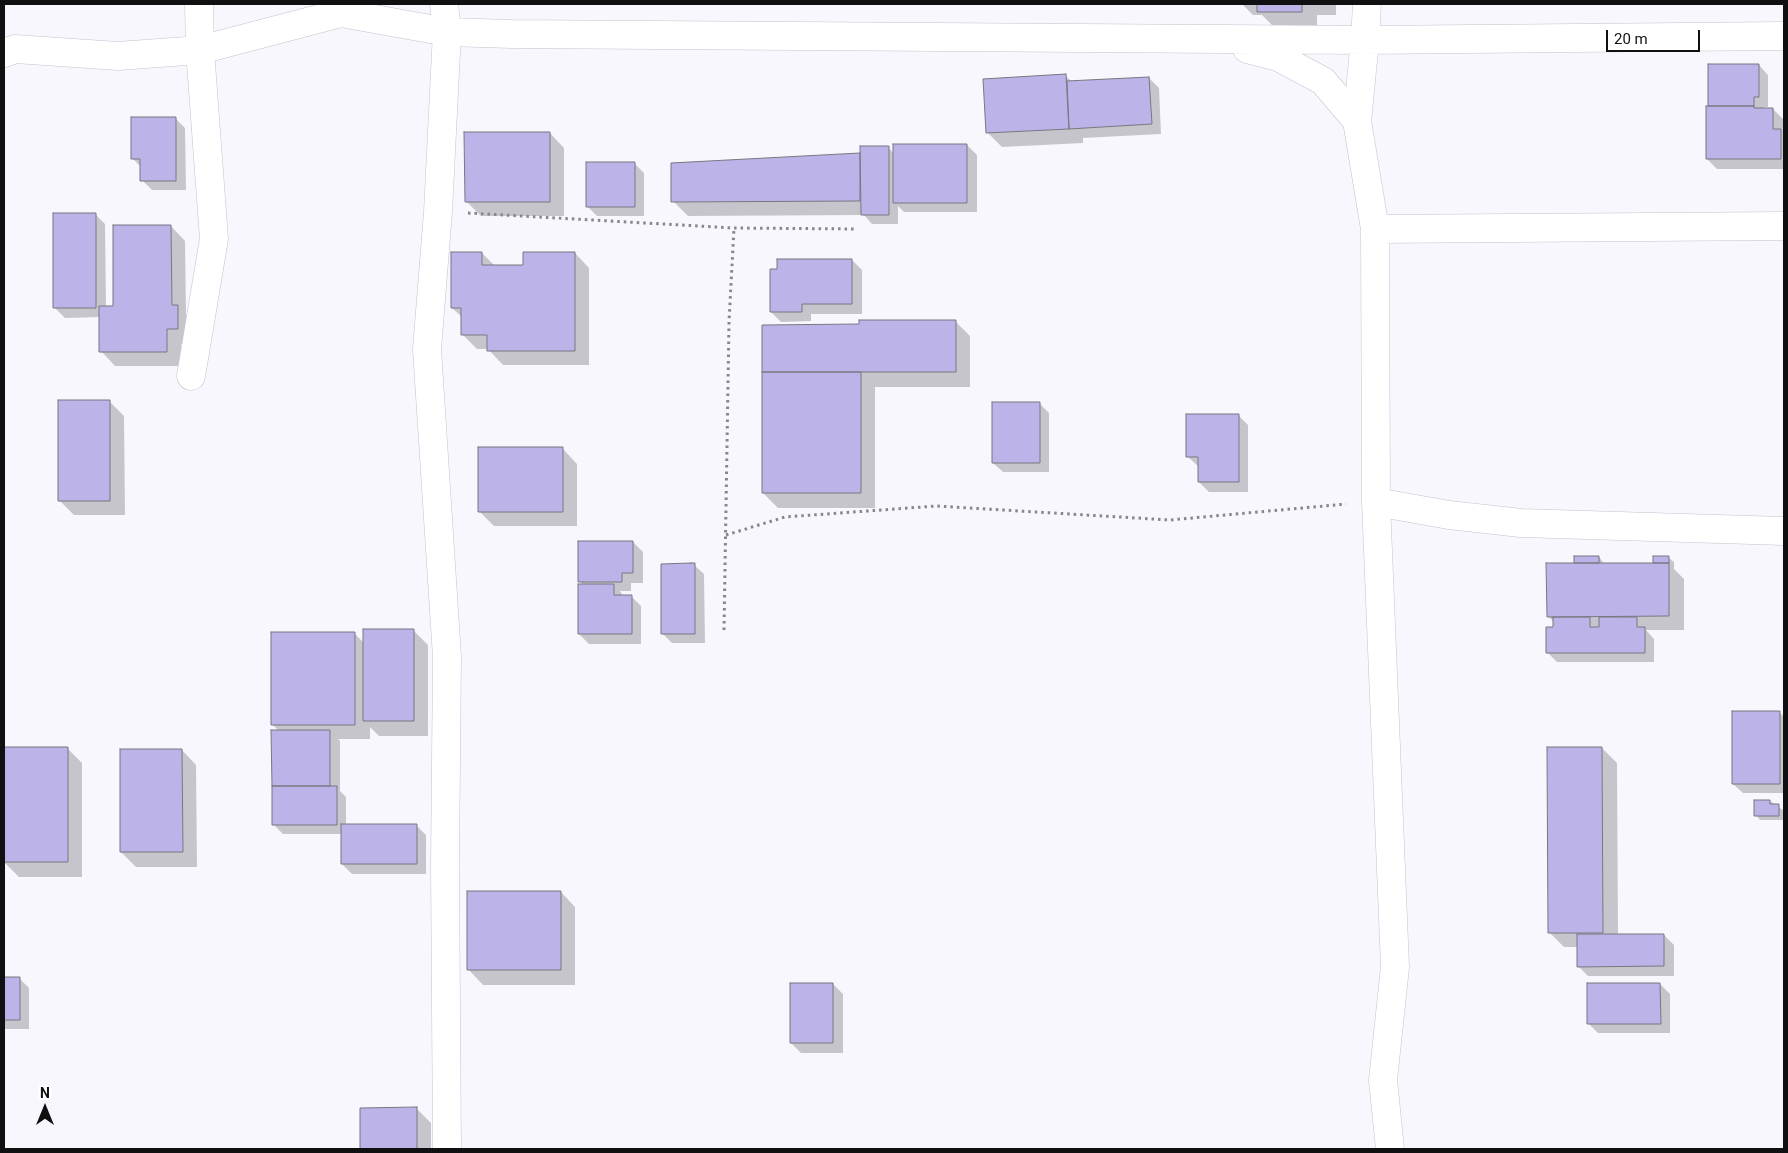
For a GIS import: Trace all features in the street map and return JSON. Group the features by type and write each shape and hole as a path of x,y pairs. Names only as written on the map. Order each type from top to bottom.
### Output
{"street":[{"path":"191,376 214,239 200,50 199,4"},
{"path":"444,4 447,32 438,212 427,349 447,657 445,866 447,1149"},
{"path":"1367,4 1366,40 1357,121 1375,229 1376,502 1395,967 1383,1080 1390,1149"},
{"path":"4,53 15,49 118,56 200,50 341,13 447,32 512,34 1366,40 1784,36"},
{"path":"1209,39 1278,57 1323,81 1357,121"},
{"path":"1375,229 1784,226"},
{"path":"1376,502 1449,515 1521,523 1784,531"}],"path":[{"path":"438,212 734,228 856,229"},
{"path":"724,630 729,322 734,228"},
{"path":"726,535 785,517 936,506 1170,520 1376,502"}],"building":[{"path":"1257,4 1302,4 1302,12 1257,12"},
{"path":"1708,64 1759,64 1759,97 1754,97 1754,106 1708,106"},
{"path":"1066,74 1069,129 986,133 983,79"},
{"path":"1149,77 1152,124 1069,129 1067,81"},
{"path":"1706,106 1773,108 1773,129 1781,129 1781,159 1706,159"},
{"path":"131,117 176,117 176,181 140,181 140,159 131,159"},
{"path":"464,132 550,132 550,202 465,202"},
{"path":"893,144 967,144 967,203 893,203"},
{"path":"860,146 889,146 889,215 861,215"},
{"path":"860,153 860,201 671,202 671,163"},
{"path":"586,162 635,162 635,207 586,207"},
{"path":"53,213 96,213 96,308 53,308"},
{"path":"113,225 171,225 172,305 178,305 178,329 167,329 167,352 99,352 99,306 113,306"},
{"path":"451,252 482,252 482,265 523,265 523,252 575,252 575,351 487,351 487,335 461,335 461,308 451,308"},
{"path":"777,259 852,259 852,304 802,304 802,312 770,312 770,269 777,269"},
{"path":"859,320 956,320 956,372 762,372 762,325 859,324"},
{"path":"762,372 861,372 861,493 762,493"},
{"path":"58,400 110,400 110,501 58,501"},
{"path":"992,402 1040,402 1040,463 992,463"},
{"path":"1186,414 1239,414 1239,482 1198,482 1198,457 1186,457"},
{"path":"478,447 563,447 563,512 478,512"},
{"path":"578,541 633,541 633,573 622,573 622,582 578,582"},
{"path":"1574,556 1599,556 1599,563 1574,563"},
{"path":"1653,556 1669,556 1669,563 1653,563"},
{"path":"695,563 695,634 661,634 661,564"},
{"path":"1546,563 1669,563 1669,616 1547,617"},
{"path":"578,584 614,584 614,595 632,595 632,634 578,634"},
{"path":"1553,617 1590,617 1590,627 1599,627 1599,617 1637,617 1637,627 1645,627 1645,653 1546,653 1546,627 1553,627"},
{"path":"363,629 414,629 414,721 363,721"},
{"path":"271,632 355,632 355,725 271,725"},
{"path":"1732,711 1780,711 1780,784 1732,784"},
{"path":"271,730 330,730 330,786 272,786"},
{"path":"4,747 68,747 68,862 4,862"},
{"path":"1547,747 1602,747 1603,933 1548,933"},
{"path":"120,749 182,749 183,852 120,852"},
{"path":"272,786 337,786 337,825 272,825"},
{"path":"1754,800 1770,800 1770,804 1779,804 1779,816 1754,816"},
{"path":"341,824 417,824 417,864 341,864"},
{"path":"467,891 561,891 561,970 467,970"},
{"path":"1577,934 1664,934 1664,966 1577,967"},
{"path":"4,977 20,977 20,1020 4,1020"},
{"path":"790,983 833,983 833,1043 790,1043"},
{"path":"1587,983 1660,983 1661,1024 1587,1024"},
{"path":"417,1107 417,1149 360,1149 360,1108"}]}
